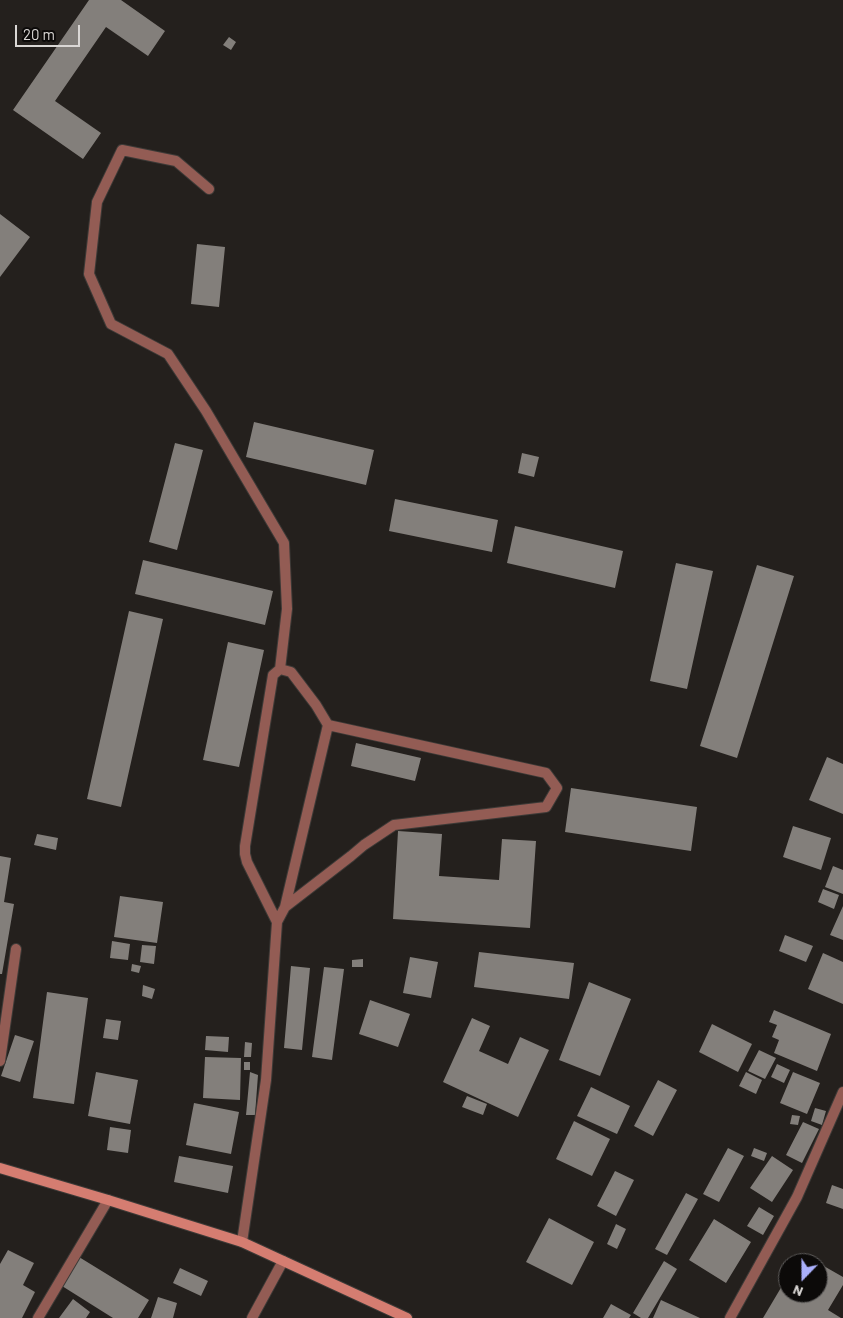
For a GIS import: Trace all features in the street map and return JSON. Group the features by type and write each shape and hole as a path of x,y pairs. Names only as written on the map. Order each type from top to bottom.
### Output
{"main road":[{"path":"0,1168 242,1242 407,1318"}],"street":[{"path":"209,189 176,161 122,150 97,202 89,274 111,324 168,354 206,412 284,543 288,610 280,669 273,675 246,837 245,854 247,862 277,922"},
{"path":"242,1242 266,1080 277,922 285,907 328,724 316,704 291,672 280,669"},
{"path":"285,907 364,845 394,826 546,807 557,788 546,773 328,724"},
{"path":"0,1061 16,949"},
{"path":"730,1318 797,1197 843,1092"},
{"path":"38,1318 108,1200"},
{"path":"252,1318 283,1261"}],"building":[{"path":"89,0 121,0 165,31 148,56 106,27 55,101 101,133 83,159 13,110"},
{"path":"229,37 236,42 231,50 223,45"},
{"path":"0,214 30,237 0,277"},
{"path":"197,244 225,247 219,307 191,304"},
{"path":"254,422 374,450 366,485 246,457"},
{"path":"175,443 203,450 177,550 149,542"},
{"path":"522,453 539,457 534,477 518,473"},
{"path":"395,499 498,520 492,552 389,531"},
{"path":"515,526 623,551 615,588 507,563"},
{"path":"143,560 273,591 265,625 135,594"},
{"path":"676,563 713,571 687,689 650,681"},
{"path":"757,565 794,576 737,758 700,746"},
{"path":"129,611 163,619 121,807 87,799"},
{"path":"228,642 264,650 239,767 203,760"},
{"path":"356,743 421,758 415,781 351,766"},
{"path":"827,757 843,764 843,814 809,800"},
{"path":"571,788 697,807 691,851 565,832"},
{"path":"793,826 831,838 821,870 783,857"},
{"path":"398,831 442,834 439,876 499,880 502,839 536,841 530,928 393,919"},
{"path":"37,834 58,838 56,850 34,845"},
{"path":"0,856 11,858 4,902 14,904 2,974 0,974"},
{"path":"833,866 843,870 843,894 825,887"},
{"path":"823,889 839,895 834,909 818,902"},
{"path":"120,896 163,902 157,943 114,937"},
{"path":"843,906 843,940 830,935"},
{"path":"785,935 813,946 806,962 779,951"},
{"path":"112,941 130,944 128,960 110,958"},
{"path":"142,945 156,946 154,964 140,962"},
{"path":"479,952 574,963 569,999 474,987"},
{"path":"823,953 843,962 843,1004 808,989"},
{"path":"410,957 438,962 431,998 403,993"},
{"path":"363,959 363,967 352,967 352,960"},
{"path":"132,964 141,966 139,973 131,971"},
{"path":"291,966 310,968 302,1050 284,1048"},
{"path":"324,967 344,969 332,1060 312,1057"},
{"path":"589,982 631,999 600,1076 559,1060"},
{"path":"143,985 155,989 152,999 142,996"},
{"path":"47,992 88,998 74,1104 33,1098"},
{"path":"370,1000 410,1014 398,1047 359,1034"},
{"path":"774,1010 831,1034 817,1071 774,1053 779,1040 772,1037 777,1025 769,1022"},
{"path":"472,1018 490,1026 479,1051 508,1064 520,1037 549,1050 518,1117 443,1082"},
{"path":"106,1019 121,1021 118,1040 103,1038"},
{"path":"712,1024 752,1044 738,1072 699,1052"},
{"path":"15,1035 34,1041 20,1082 1,1076"},
{"path":"206,1036 229,1037 228,1052 205,1050"},
{"path":"245,1042 252,1043 251,1057 244,1057"},
{"path":"759,1050 776,1058 765,1079 748,1071"},
{"path":"205,1057 241,1058 240,1100 203,1098"},
{"path":"244,1062 250,1062 250,1070 244,1070"},
{"path":"777,1064 790,1070 784,1083 771,1077"},
{"path":"96,1072 138,1080 130,1124 88,1116"},
{"path":"250,1072 258,1075 255,1115 246,1115"},
{"path":"746,1072 762,1080 756,1094 739,1086"},
{"path":"793,1072 820,1083 807,1114 780,1103"},
{"path":"658,1080 677,1090 653,1136 634,1126"},
{"path":"591,1087 630,1106 617,1134 577,1116"},
{"path":"467,1096 487,1104 483,1115 462,1107"},
{"path":"194,1103 239,1112 231,1154 186,1145"},
{"path":"815,1108 826,1111 822,1125 811,1121"},
{"path":"792,1115 800,1116 798,1125 790,1124"},
{"path":"574,1121 610,1139 592,1176 556,1159"},
{"path":"803,1122 819,1129 802,1163 786,1155"},
{"path":"110,1127 131,1130 128,1153 107,1150"},
{"path":"728,1148 744,1156 719,1202 703,1194"},
{"path":"754,1148 767,1153 764,1161 751,1156"},
{"path":"179,1156 233,1166 228,1193 174,1182"},
{"path":"772,1156 793,1170 772,1202 750,1188"},
{"path":"615,1171 634,1180 616,1216 597,1206"},
{"path":"832,1185 843,1189 843,1209 826,1203"},
{"path":"686,1193 698,1199 667,1255 655,1249"},
{"path":"759,1207 774,1216 763,1235 747,1226"},
{"path":"549,1218 594,1242 572,1285 526,1262"},
{"path":"714,1219 751,1242 726,1283 689,1260"},
{"path":"616,1224 626,1229 617,1249 607,1244"},
{"path":"8,1250 34,1263 23,1285 35,1292 22,1318 0,1318 0,1264"},
{"path":"79,1257 149,1300 138,1318 113,1318 62,1286"},
{"path":"664,1261 677,1269 648,1318 641,1318 633,1313"},
{"path":"180,1268 208,1281 201,1296 173,1283"},
{"path":"828,1268 843,1277 843,1285 828,1310 841,1318 763,1318 778,1293 778,1303 828,1303"},
{"path":"158,1297 177,1303 173,1318 151,1318"},
{"path":"73,1299 90,1312 86,1318 59,1318"},
{"path":"661,1300 700,1318 653,1318"},
{"path":"611,1304 631,1315 629,1318 603,1318"}]}
